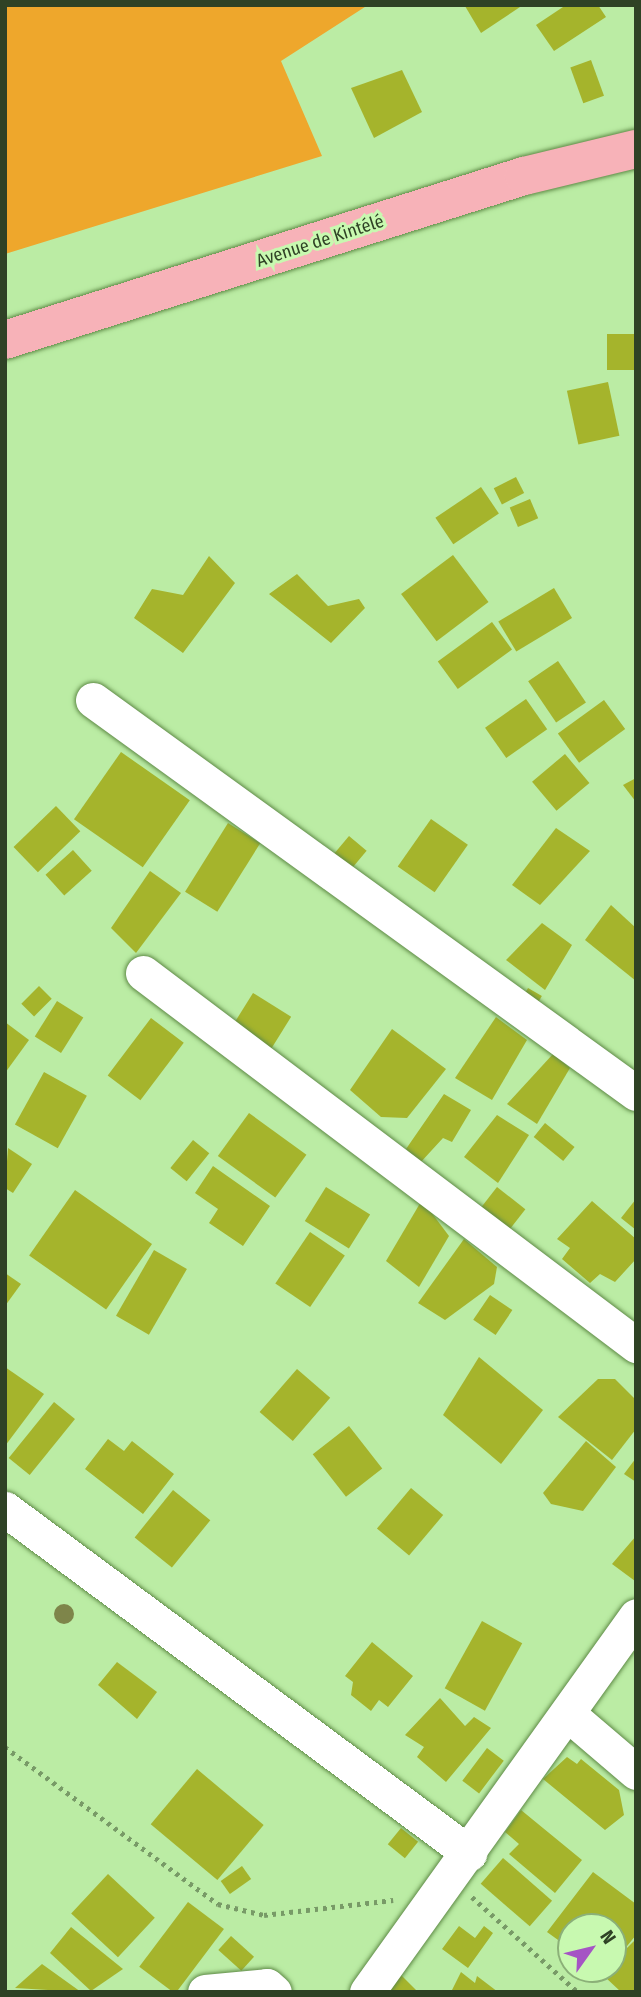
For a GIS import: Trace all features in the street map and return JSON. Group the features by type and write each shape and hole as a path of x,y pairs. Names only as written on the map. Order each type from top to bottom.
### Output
{"main road":[{"name":"Avenue de Kintélé","path":"5,340 524,176 636,149"}],"street":[{"path":"93,700 636,1093"},
{"path":"143,973 636,1345"},
{"path":"5,1508 465,1858"},
{"path":"367,1992 636,1616"},
{"path":"568,1714 636,1772"},
{"path":"446,1817 465,1858"},
{"path":"205,1992 267,1986 274,1992"}],"path":[{"path":"5,1747 218,1904 264,1915 339,1910 403,1897"},
{"path":"465,1858 578,1992"}],"shaded area":[{"path":"5,5 368,5 281,61 322,156 5,254"}],"building":[{"path":"466,5 523,5 481,33 465,6"},
{"path":"566,5 598,5 606,17 554,51 536,25"},
{"path":"591,60 604,96 583,103 570,68"},
{"path":"402,70 422,112 374,138 351,88"},
{"path":"607,334 636,334 636,370 607,370"},
{"path":"608,382 619,436 578,445 567,391"},
{"path":"516,477 524,493 502,504 494,488"},
{"path":"481,487 499,514 453,544 435,518"},
{"path":"530,499 538,518 518,527 510,508"},
{"path":"453,555 489,602 437,641 401,594"},
{"path":"209,556 235,583 183,653 134,618 152,589 183,595"},
{"path":"297,574 328,606 359,599 365,608 331,643 269,594"},
{"path":"554,588 572,618 516,651 498,621"},
{"path":"492,622 512,650 458,689 438,661"},
{"path":"558,661 586,702 556,723 528,681"},
{"path":"526,699 547,729 506,758 485,728"},
{"path":"604,700 625,729 579,763 558,734"},
{"path":"121,752 190,800 143,867 74,819"},
{"path":"565,754 589,783 556,811 532,782"},
{"path":"636,778 636,802 623,785"},
{"path":"56,806 80,831 38,872 14,847"},
{"path":"431,819 468,845 435,892 398,867"},
{"path":"228,823 260,843 217,912 185,892"},
{"path":"556,828 590,851 540,905 512,885"},
{"path":"349,836 367,851 348,873 330,858"},
{"path":"73,850 92,871 64,896 46,875"},
{"path":"150,871 181,893 136,953 111,928"},
{"path":"611,905 636,928 636,981 585,940"},
{"path":"542,923 572,945 545,990 506,960"},
{"path":"39,986 52,999 34,1016 21,1004"},
{"path":"528,988 542,996 534,1010 520,1002"},
{"path":"253,993 291,1017 269,1052 231,1029"},
{"path":"57,1001 83,1017 61,1053 35,1037"},
{"path":"496,1017 527,1040 492,1100 455,1078"},
{"path":"151,1018 184,1043 140,1100 108,1076"},
{"path":"5,1022 29,1040 5,1073"},
{"path":"392,1029 446,1069 407,1118 381,1117 350,1090"},
{"path":"553,1054 570,1068 537,1124 507,1104"},
{"path":"44,1072 87,1096 58,1148 15,1124"},
{"path":"444,1094 471,1110 452,1142 443,1138 420,1163 406,1149"},
{"path":"249,1113 306,1155 275,1198 218,1156"},
{"path":"497,1115 529,1135 498,1183 464,1157"},
{"path":"545,1123 575,1147 563,1161 534,1137"},
{"path":"193,1140 209,1153 187,1181 170,1168"},
{"path":"8,1148 32,1164 13,1193 5,1188"},
{"path":"213,1166 270,1206 243,1246 209,1223 218,1209 195,1193"},
{"path":"326,1187 370,1215 349,1248 305,1221"},
{"path":"497,1187 525,1209 507,1233 479,1211"},
{"path":"75,1190 152,1244 106,1309 29,1256"},
{"path":"636,1199 636,1230 621,1218"},
{"path":"422,1200 449,1236 419,1287 386,1261"},
{"path":"592,1201 636,1239 636,1259 615,1282 600,1274 590,1283 562,1259 570,1248 557,1239"},
{"path":"310,1232 345,1255 310,1307 275,1283"},
{"path":"464,1239 497,1267 494,1284 445,1320 418,1303"},
{"path":"154,1250 187,1269 149,1335 116,1316"},
{"path":"5,1273 21,1284 5,1306"},
{"path":"490,1295 512,1310 496,1335 473,1320"},
{"path":"479,1357 543,1410 501,1464 443,1415"},
{"path":"5,1367 44,1394 5,1446"},
{"path":"297,1369 330,1398 293,1441 260,1412"},
{"path":"598,1379 615,1379 636,1400 636,1429 612,1460 558,1417"},
{"path":"54,1402 75,1419 30,1475 9,1458"},
{"path":"349,1426 382,1469 346,1497 313,1454"},
{"path":"108,1439 124,1451 132,1441 174,1474 143,1514 85,1469"},
{"path":"586,1441 616,1467 583,1511 551,1504 543,1493"},
{"path":"636,1458 636,1482 624,1474"},
{"path":"411,1488 443,1515 409,1556 377,1529"},
{"path":"173,1490 210,1520 172,1568 135,1537"},
{"path":"636,1536 636,1580 635,1581 612,1564"},
{"path":"482,1621 522,1643 485,1711 445,1688"},
{"path":"372,1642 413,1676 388,1707 379,1700 371,1711 351,1695 353,1682 345,1676"},
{"path":"117,1662 157,1692 137,1719 98,1685"},
{"path":"440,1698 465,1726 474,1717 491,1728 446,1782 417,1757 424,1747 405,1735"},
{"path":"487,1748 504,1761 479,1793 462,1781"},
{"path":"567,1757 577,1764 581,1759 619,1790 624,1815 605,1830 543,1779"},
{"path":"197,1769 264,1825 217,1880 151,1824"},
{"path":"521,1810 582,1860 555,1893 509,1854 519,1844 505,1832"},
{"path":"401,1828 418,1842 405,1858 388,1844"},
{"path":"503,1858 552,1901 530,1926 481,1884"},
{"path":"242,1866 251,1879 230,1894 221,1881"},
{"path":"593,1872 636,1904 636,1935 627,1946 627,1913 562,1913"},
{"path":"108,1874 155,1918 118,1957 71,1913"},
{"path":"188,1902 224,1929 177,1992 139,1967"},
{"path":"557,1919 557,1939 547,1932"},
{"path":"459,1926 475,1938 484,1926 493,1933 468,1968 442,1949"},
{"path":"71,1927 123,1969 91,1991 50,1953"},
{"path":"231,1936 254,1957 241,1971 218,1950"},
{"path":"636,1939 636,1992 621,1992 611,1983 627,1983 627,1948"},
{"path":"42,1964 81,1992 15,1988"},
{"path":"396,1970 418,1992 382,1992"},
{"path":"461,1972 475,1983 477,1976 498,1992 451,1992"}]}
